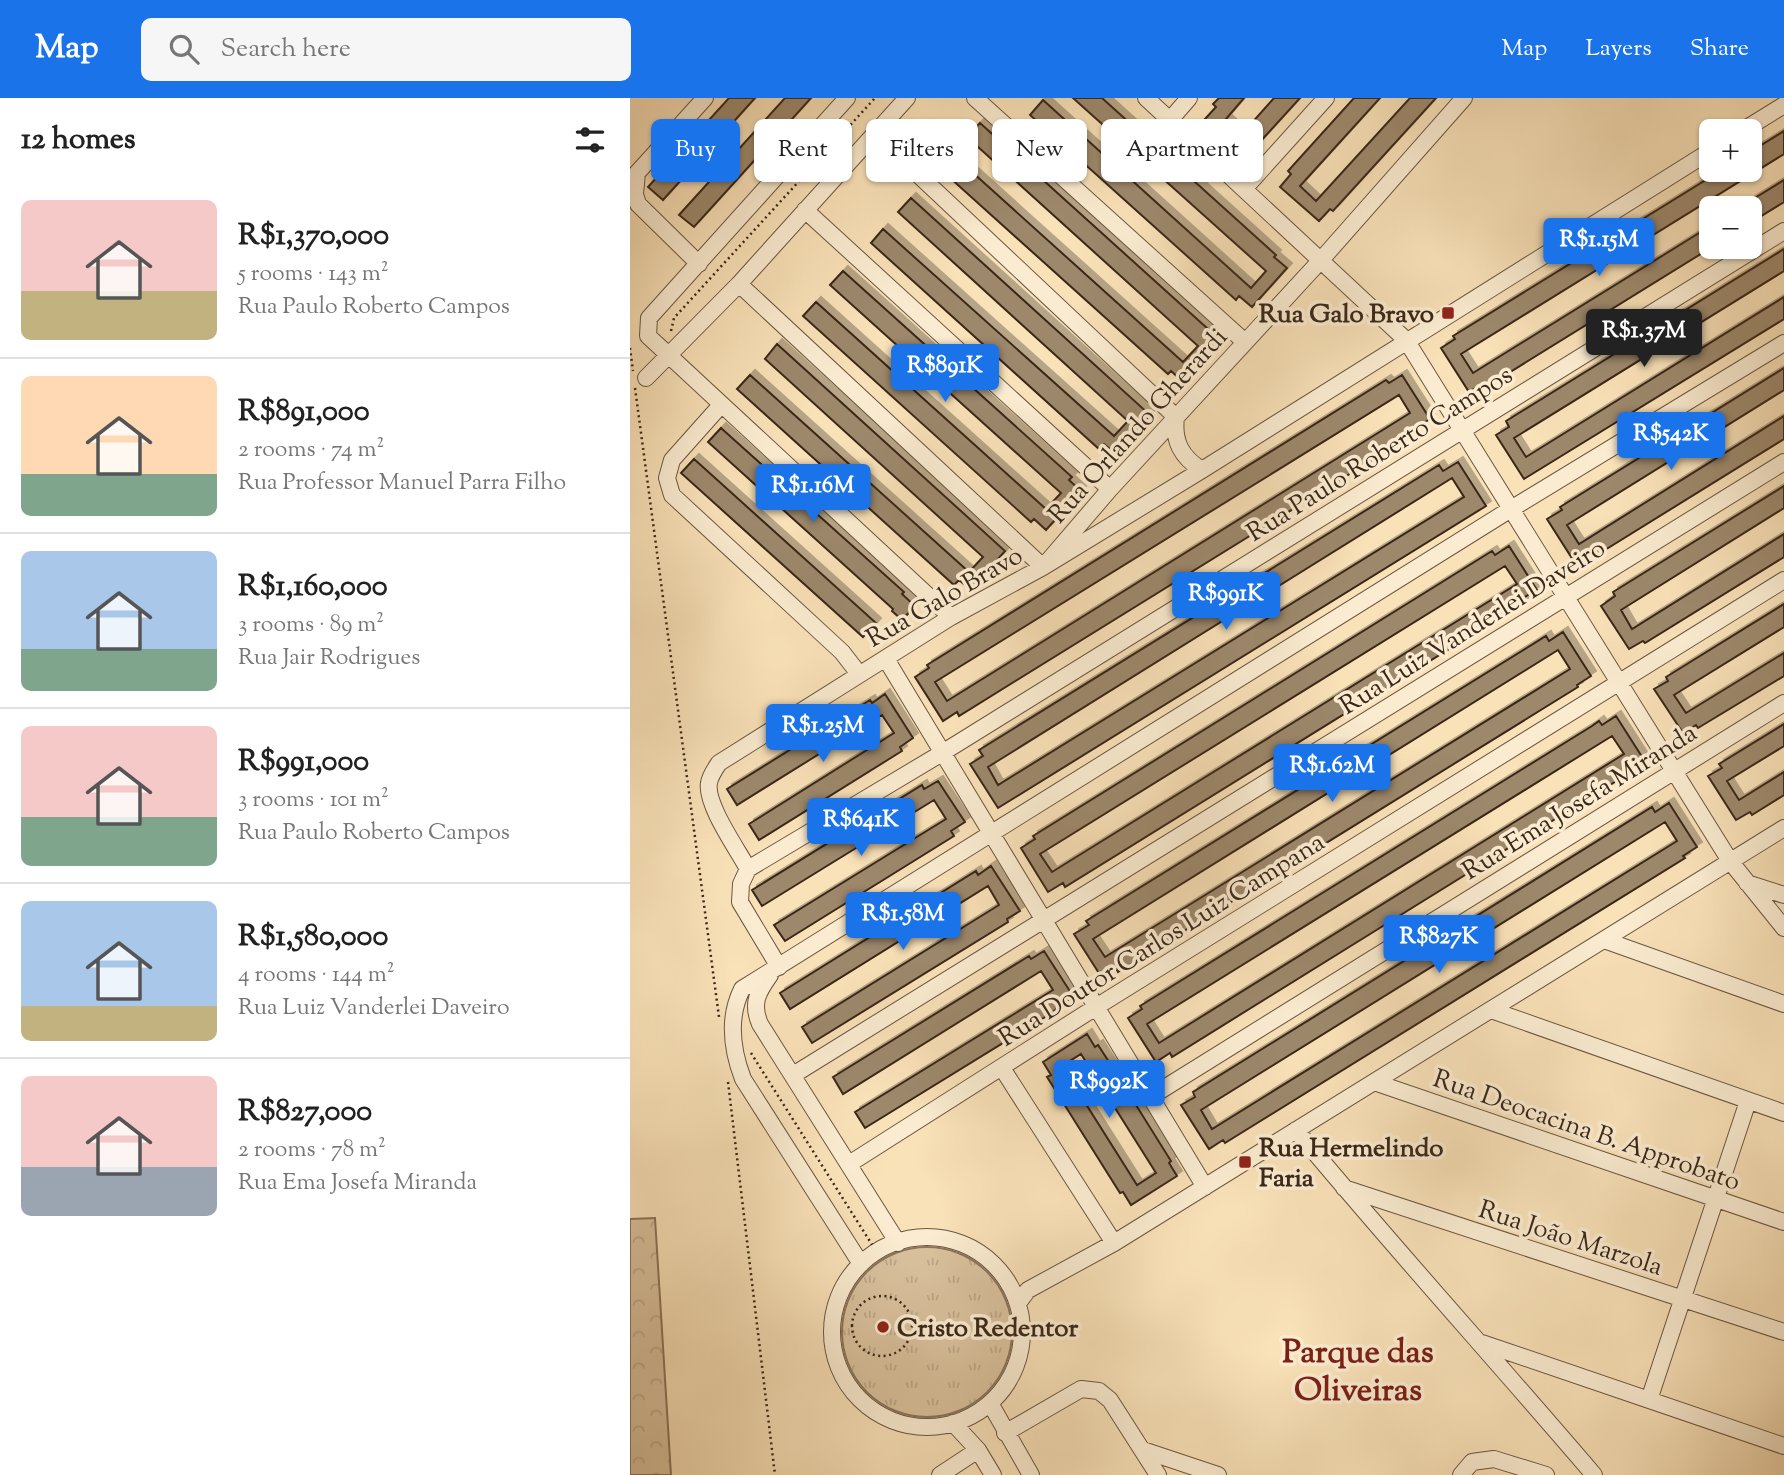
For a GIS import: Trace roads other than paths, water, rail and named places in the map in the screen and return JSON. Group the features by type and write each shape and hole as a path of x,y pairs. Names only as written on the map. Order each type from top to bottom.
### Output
{"street":[{"path":"699,264 638,204 634,183 636,173 705,98"},
{"path":"848,98 649,317 648,336 951,617"},
{"path":"888,119 907,98"},
{"path":"1146,98 1169,119"},
{"path":"1171,119 1189,98"},
{"path":"1244,189 1326,98"},
{"name":"Rua Orlando Gherardi","path":"1043,567 1110,489 1321,260 1464,98"},
{"path":"984,101 1245,342"},
{"path":"1761,119 1784,105"},
{"path":"646,378 739,284 866,144"},
{"name":"Rua Galo Bravo","path":"748,869 708,792 709,782 719,763 951,617 1043,567 1202,470 1699,158"},
{"path":"926,182 1176,417 1175,430 1182,454 1202,470"},
{"path":"1236,182 1406,340 1730,861 1784,928"},
{"path":"805,210 1110,489"},
{"name":"Rua Paulo Roberto Campos","path":"748,869 942,753 1784,231"},
{"path":"739,284 1043,567"},
{"path":"861,1265 743,1079 727,1021 742,989 1511,509 1784,343"},
{"path":"722,405 672,460 667,478 672,495 842,653 859,674"},
{"name":"Rua Luiz Vanderlei Daveiro","path":"793,1075 1784,462"},
{"name":"Rua Doutor Carlos Luiz Campana","path":"849,1164 1096,1007 1784,580"},
{"path":"886,659 1205,1187"},
{"name":"Rua Ema Josefa Miranda","path":"1150,1097 1784,703"},
{"path":"1019,1294 1114,1243 1784,828"},
{"path":"748,869 741,884 740,902 776,969"},
{"path":"1747,883 1784,895"},
{"path":"1604,940 1784,1004"},
{"path":"776,969 757,994 755,1004 760,1024 898,1243"},
{"path":"1491,1010 1784,1113"},
{"path":"727,1021 747,1020 760,1024"},
{"path":"1002,1068 1114,1243"},
{"name":"Rua Deocacina B. Approbato","path":"1374,1082 1784,1222"},
{"path":"1649,1400 1748,1101"},
{"path":"1296,1130 1594,1475"},
{"name":"Rua João Marzola","path":"1344,1188 1784,1332"},
{"path":"933,1238 968,1247 992,1263 1019,1294 1022,1326 1020,1355 1008,1381 990,1403 953,1423 940,1426 912,1425 886,1417 863,1402 846,1380 835,1354 832,1327 838,1299 852,1275 876,1251 898,1243 933,1238"},
{"path":"1482,1343 1784,1446"},
{"path":"1005,1433 1081,1389 1100,1391 1110,1400 1158,1475"},
{"path":"990,1403 1031,1475"},
{"path":"953,1423 978,1450 993,1475"},
{"path":"940,1475 978,1450"},
{"path":"1143,1450 1218,1475"},
{"path":"1461,1475 1472,1462 1494,1459 1546,1475"}],"place":[{"name":"Rua Galo Bravo","path":"1448,313"},
{"name":"Rua Hermelindo Faria","path":"1245,1162"},
{"name":"Cristo Redentor","path":"883,1327"}],"district":[{"name":"Parque das Oliveiras","path":"1358,1369"}]}
